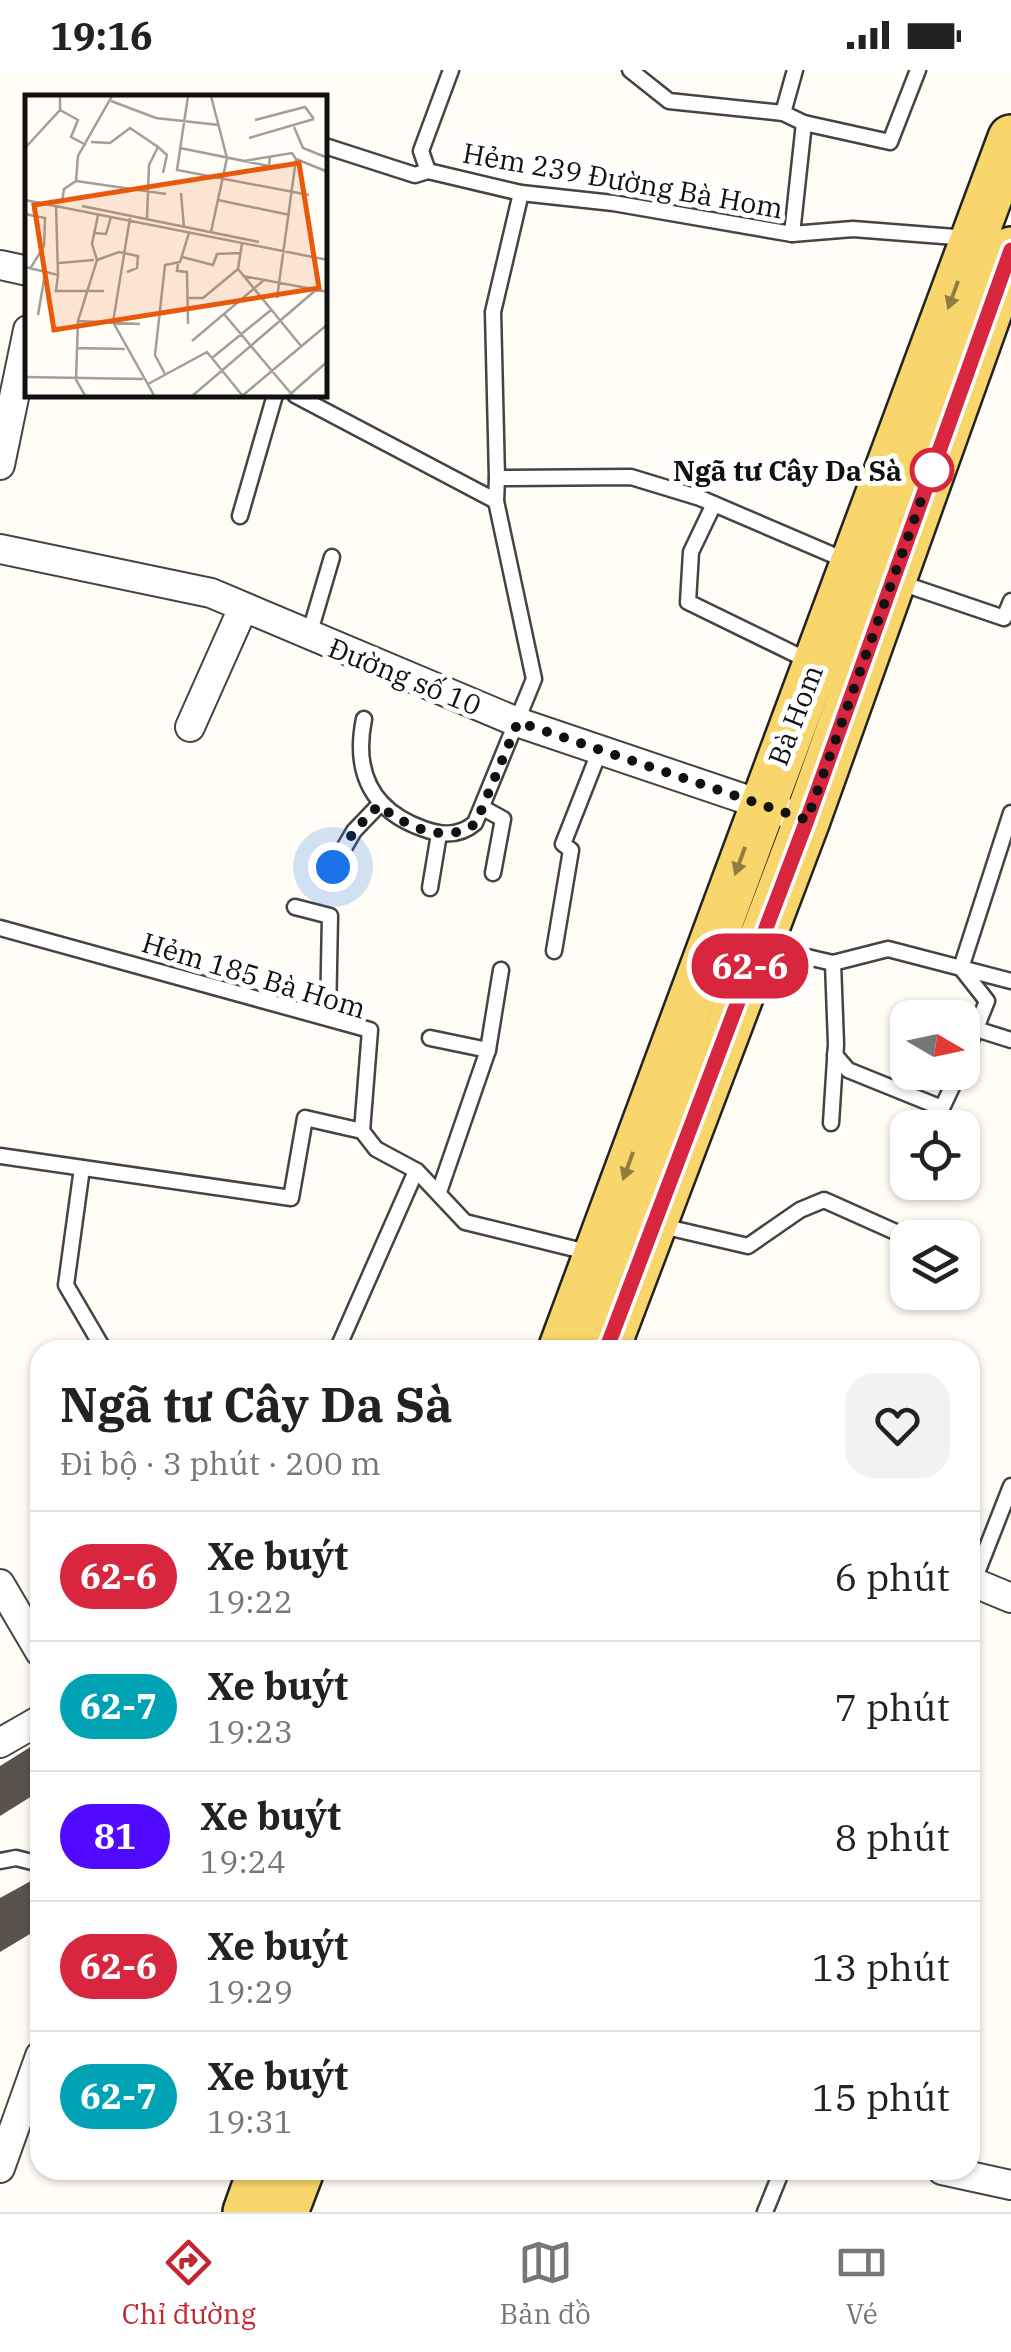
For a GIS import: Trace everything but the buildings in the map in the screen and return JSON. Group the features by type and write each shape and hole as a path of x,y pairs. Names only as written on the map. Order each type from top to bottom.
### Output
{"main road":[{"name":"Bà Hom","path":"610,1340 807,820 873,572 992,244 1011,138"},
{"name":"Bà Hom","path":"565,1340 814,664 873,572 1003,295 992,244"},
{"path":"246,2212 257,2180"},
{"path":"286,2212 297,2180"}],"street":[{"path":"0,265 25,270"},
{"path":"0,464 25,344"},
{"name":"Đường số 10","path":"0,549 211,593 518,722 807,820"},
{"path":"190,727 242,608"},
{"path":"0,1584 30,1635"},
{"path":"980,1589 1011,1598"},
{"path":"0,1744 30,1726"},
{"path":"0,2168 30,2084"},
{"path":"980,2179 1011,2186"}],"lane":[{"path":"783,113 795,70"},
{"path":"634,72 670,101 783,113 804,123 890,142 918,70"},
{"name":"Hẻm 239 Đường Bà Hom","path":"447,71 421,150 428,172 521,193 792,234 853,229 992,244"},
{"path":"792,234 804,123"},
{"path":"328,147 414,175 428,172"},
{"path":"364,719 358,746 379,805 393,817 439,834 464,832 476,823 534,679 534,664 496,501 493,312 521,193"},
{"path":"240,516 273,398"},
{"path":"301,398 496,501"},
{"path":"496,478 632,477 714,504 873,572 1004,618 1011,600"},
{"path":"714,504 690,552 688,602 814,664"},
{"path":"309,636 332,557"},
{"path":"554,950 571,850 563,844 600,750"},
{"path":"333,867 354,831 379,805"},
{"path":"483,808 503,819 494,874"},
{"path":"961,968 1011,813"},
{"path":"430,888 439,834"},
{"path":"295,907 330,916 328,1018"},
{"name":"Hẻm 185 Bà Hom","path":"0,928 370,1030 362,1131"},
{"path":"758,945 833,963 888,949 1011,981"},
{"path":"831,1123 835,1055 833,963"},
{"path":"961,968 987,1001 980,1018"},
{"path":"438,1192 488,1050 501,970"},
{"path":"980,1029 1011,1040"},
{"path":"430,1038 488,1050"},
{"path":"835,1055 848,1070 942,1108 950,1090"},
{"path":"0,1156 291,1198 305,1118 362,1131 376,1149 416,1171 465,1222 596,1255"},
{"path":"82,1168 66,1285 98,1340"},
{"path":"341,1340 416,1171"},
{"path":"651,1224 748,1246 800,1210 824,1200 890,1230"},
{"path":"980,1564 1011,1486"},
{"path":"0,1861 16,1858 30,1862"},
{"path":"765,2212 778,2180"}],"bus line":[{"name":"62-6","path":"610,1340 807,820 1011,250"}],"place":[{"name":"Ngã tư Cây Da Sà","path":"932,470"}],"route":[{"path":"333,867 354,831 379,805 393,817 439,834 464,832 476,823 518,722 807,820 932,470"}]}
